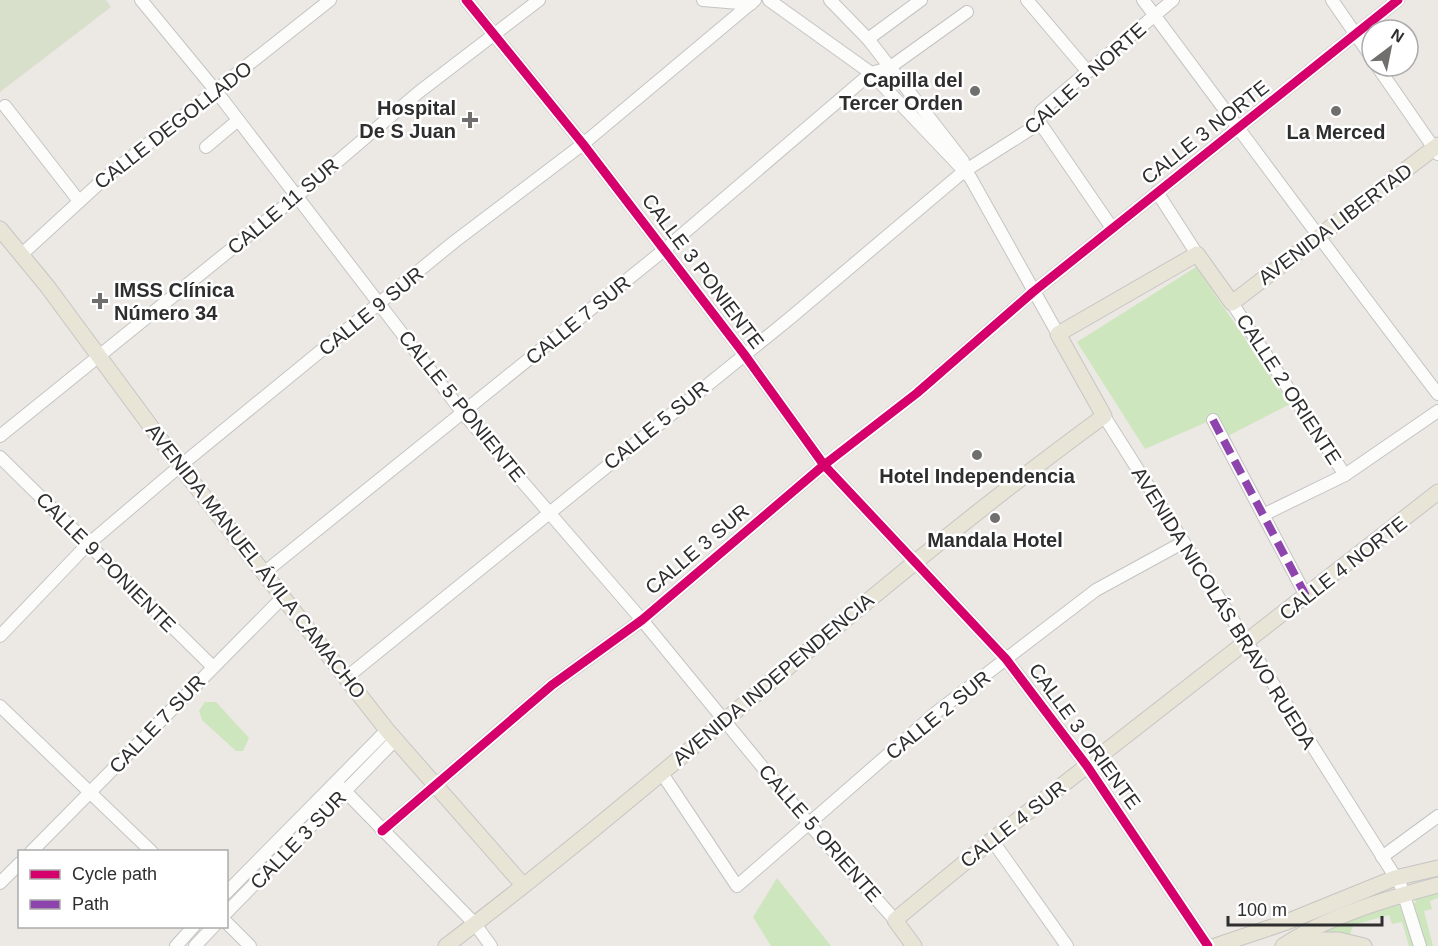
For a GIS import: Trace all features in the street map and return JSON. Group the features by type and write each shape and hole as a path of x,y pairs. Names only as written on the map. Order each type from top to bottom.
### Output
{"main road":[{"name":"AVENIDA LIBERTAD","path":"1232,303 1437,149"},
{"name":"AVENIDA MANUEL ÁVILA CAMACHO","path":"0,229 180,466 391,735 523,885"},
{"path":"1058,334 1197,254 1232,303"},
{"name":"AVENIDA NICOLÁS BRAVO RUEDA","path":"1058,334 1104,417"},
{"name":"AVENIDA INDEPENDENCIA","path":"446,946 724,721 916,561 1018,479 1104,417"},
{"name":"CALLE 4 NORTE","path":"1247,643 1438,492"},
{"name":"CALLE 4 SUR","path":"895,920 992,840 1247,643"},
{"path":"1215,946 1284,923 1395,878 1438,868"},
{"path":"1287,943 1345,916 1403,894 1438,885"},
{"name":"CALLE 5 ORIENTE","path":"895,920 914,946"},
{"path":"1287,943 1340,940 1364,946"}],"street":[{"name":"CALLE 5 PONIENTE","path":"141,0 216,91 463,413 642,620 724,721"},
{"name":"CALLE DEGOLLADO","path":"21,255 79,201 330,0"},
{"name":"CALLE 3 PONIENTE","path":"466,0 583,144 744,354 824,465 916,561"},
{"name":"CALLE 11 SUR","path":"0,436 297,196 419,92 539,0"},
{"path":"703,0 753,2"},
{"path":"769,0 871,74 967,173"},
{"path":"830,0 868,39 967,173 1058,334"},
{"path":"868,39 921,0"},
{"path":"1027,0 1088,72"},
{"path":"1143,0 1241,129 1319,239 1438,394"},
{"name":"CALLE 5 NORTE","path":"967,173 1040,123 1041,111 1173,0"},
{"path":"1332,0 1360,40"},
{"name":"CALLE 3 NORTE","path":"1033,292 1241,129 1355,33 1398,0"},
{"name":"CALLE 9 SUR","path":"0,636 87,545 180,466 454,242 583,144 753,2"},
{"name":"CALLE 7 SUR","path":"265,572 664,250 871,74 889,68 967,12"},
{"path":"1386,78 1437,149"},
{"path":"5,106 79,201"},
{"path":"206,147 237,121"},
{"path":"1040,123 1113,228"},
{"name":"CALLE 5 SUR","path":"347,677 967,173"},
{"path":"1158,192 1197,254"},
{"name":"CALLE 3 SUR","path":"382,831 552,685 642,620 824,465 917,393 1033,292"},
{"name":"CALLE 2 ORIENTE","path":"1232,303 1345,475"},
{"path":"1263,515 1345,475 1438,411"},
{"name":"AVENIDA NICOLÁS BRAVO RUEDA","path":"1104,417 1382,856 1403,894 1420,946"},
{"path":"1213,420 1306,596"},
{"name":"CALLE 9 PONIENTE","path":"0,456 87,545 213,667"},
{"name":"CALLE 2 SUR","path":"661,772 737,886 810,825 938,711 1096,590 1182,543"},
{"name":"CALLE 3 ORIENTE","path":"916,561 1006,659 1087,766 1208,946"},
{"name":"CALLE 7 SUR","path":"33,850 284,596"},
{"path":"0,706 150,850"},
{"name":"CALLE 5 ORIENTE","path":"724,721 810,825 895,920"},
{"name":"CALLE 3 SUR","path":"228,911 391,735"},
{"path":"341,788 476,924 491,946"},
{"name":"CALLE 3 SUR","path":"228,891 341,788"},
{"path":"1382,856 1438,816"},
{"path":"992,840 1067,946"},
{"path":"0,883 18,865"},
{"path":"228,924 250,946"},
{"path":"176,946 193,928"},
{"path":"195,946 213,928"}],"green space":[{"path":"0,0 106,0 111,7 0,92"},
{"path":"1196,267 1290,404 1228,436 1216,418 1145,449 1077,342"},
{"path":"205,702 216,702 249,738 243,751 236,751 202,720 199,711"},
{"path":"777,878 831,946 771,946 753,917"},
{"path":"1438,892 1438,898 1430,901 1432,909 1424,911 1433,946 1409,946 1402,922 1392,924 1389,915 1353,925 1350,935 1325,934 1328,929 1401,902 1405,905 1415,903 1417,897"}],"marked path":[{"path":"1213,420 1306,596"}],"cycle path":[{"path":"466,0 583,144 744,354 824,465 1006,659 1087,766 1208,946"},
{"path":"382,831 552,685 642,620 824,465 917,393 1033,292 1398,0"}],"place":[{"name":"Capilla del Tercer Orden","path":"975,91"},
{"name":"La Merced","path":"1336,111"},
{"name":"Hospital De S Juan","path":"470,120"},
{"name":"IMSS Clínica Número 34","path":"100,301"},
{"name":"Hotel Independencia","path":"977,455"},
{"name":"Mandala Hotel","path":"995,518"}]}
